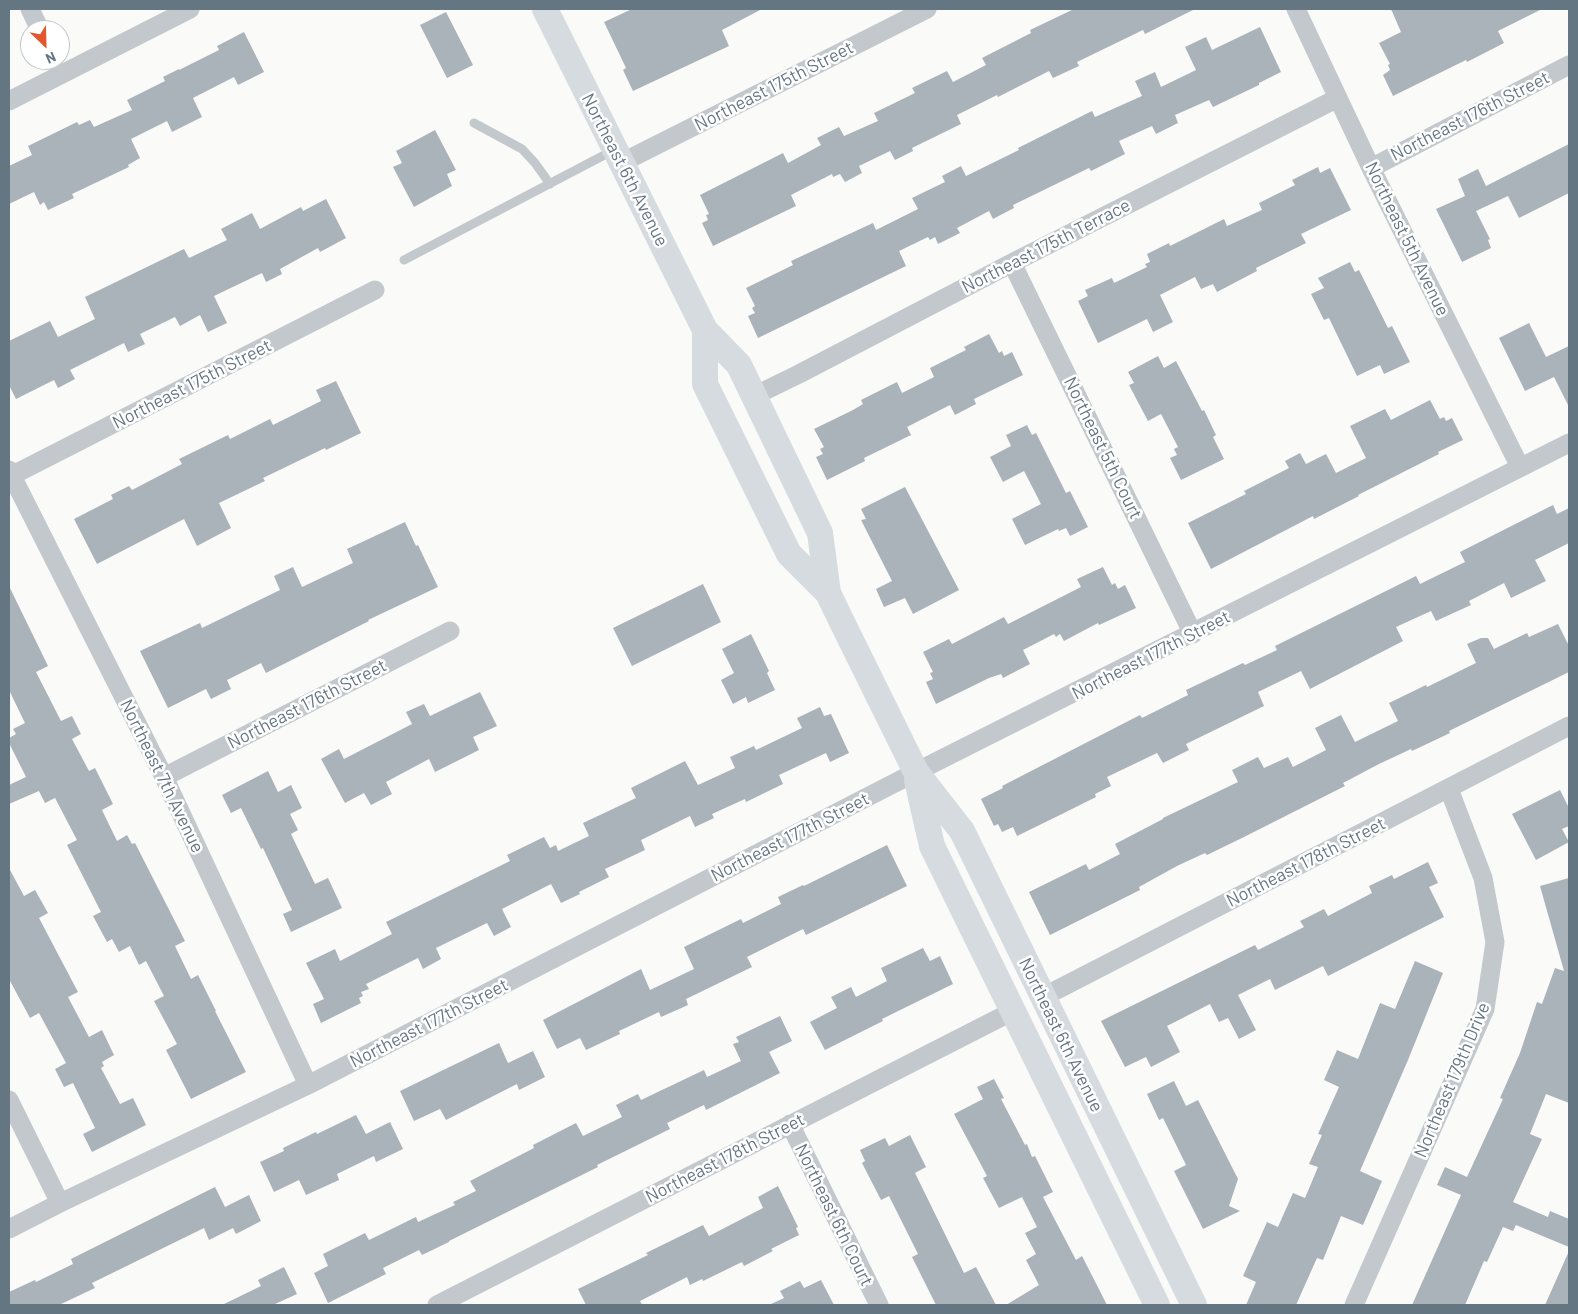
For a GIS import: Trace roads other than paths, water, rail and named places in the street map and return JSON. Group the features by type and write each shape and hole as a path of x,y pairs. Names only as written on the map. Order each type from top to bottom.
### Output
{"main road":[{"name":"Northeast 6th Avenue","path":"545,9 705,330 739,364 820,533 828,593 916,772 962,832 1194,1305"},
{"name":"Northeast 6th Avenue","path":"705,330 705,384 789,554 828,593"},
{"name":"Northeast 6th Avenue","path":"916,772 932,846 1157,1305"}],"street":[{"path":"9,101 190,9"},
{"name":"Northeast 175th Street","path":"618,157 927,9"},
{"name":"Northeast 5th Avenue","path":"1296,9 1371,168 1520,467"},
{"name":"Northeast 176th Street","path":"1371,168 1569,65"},
{"name":"Northeast 175th Terrace","path":"754,396 1338,98"},
{"name":"Northeast 5th Court","path":"1012,263 1193,634"},
{"name":"Northeast 175th Street","path":"10,474 375,290"},
{"name":"Northeast 177th Street","path":"9,1229 308,1085 916,772 1569,443"},
{"name":"Northeast 7th Avenue","path":"10,474 164,777 308,1085"},
{"name":"Northeast 176th Street","path":"164,777 450,631"},
{"name":"Northeast 178th Street","path":"1043,997 1569,726"},
{"name":"Northeast 179th Drive","path":"1354,1305 1485,1010 1495,942 1483,878 1449,789"},
{"name":"Northeast 178th Street","path":"437,1305 1013,1011"},
{"path":"9,1100 60,1203"},
{"name":"Northeast 6th Court","path":"790,1124 879,1305"}],"lane":[{"path":"474,123 522,149 550,184"},
{"path":"404,260 550,184 618,157"}]}
